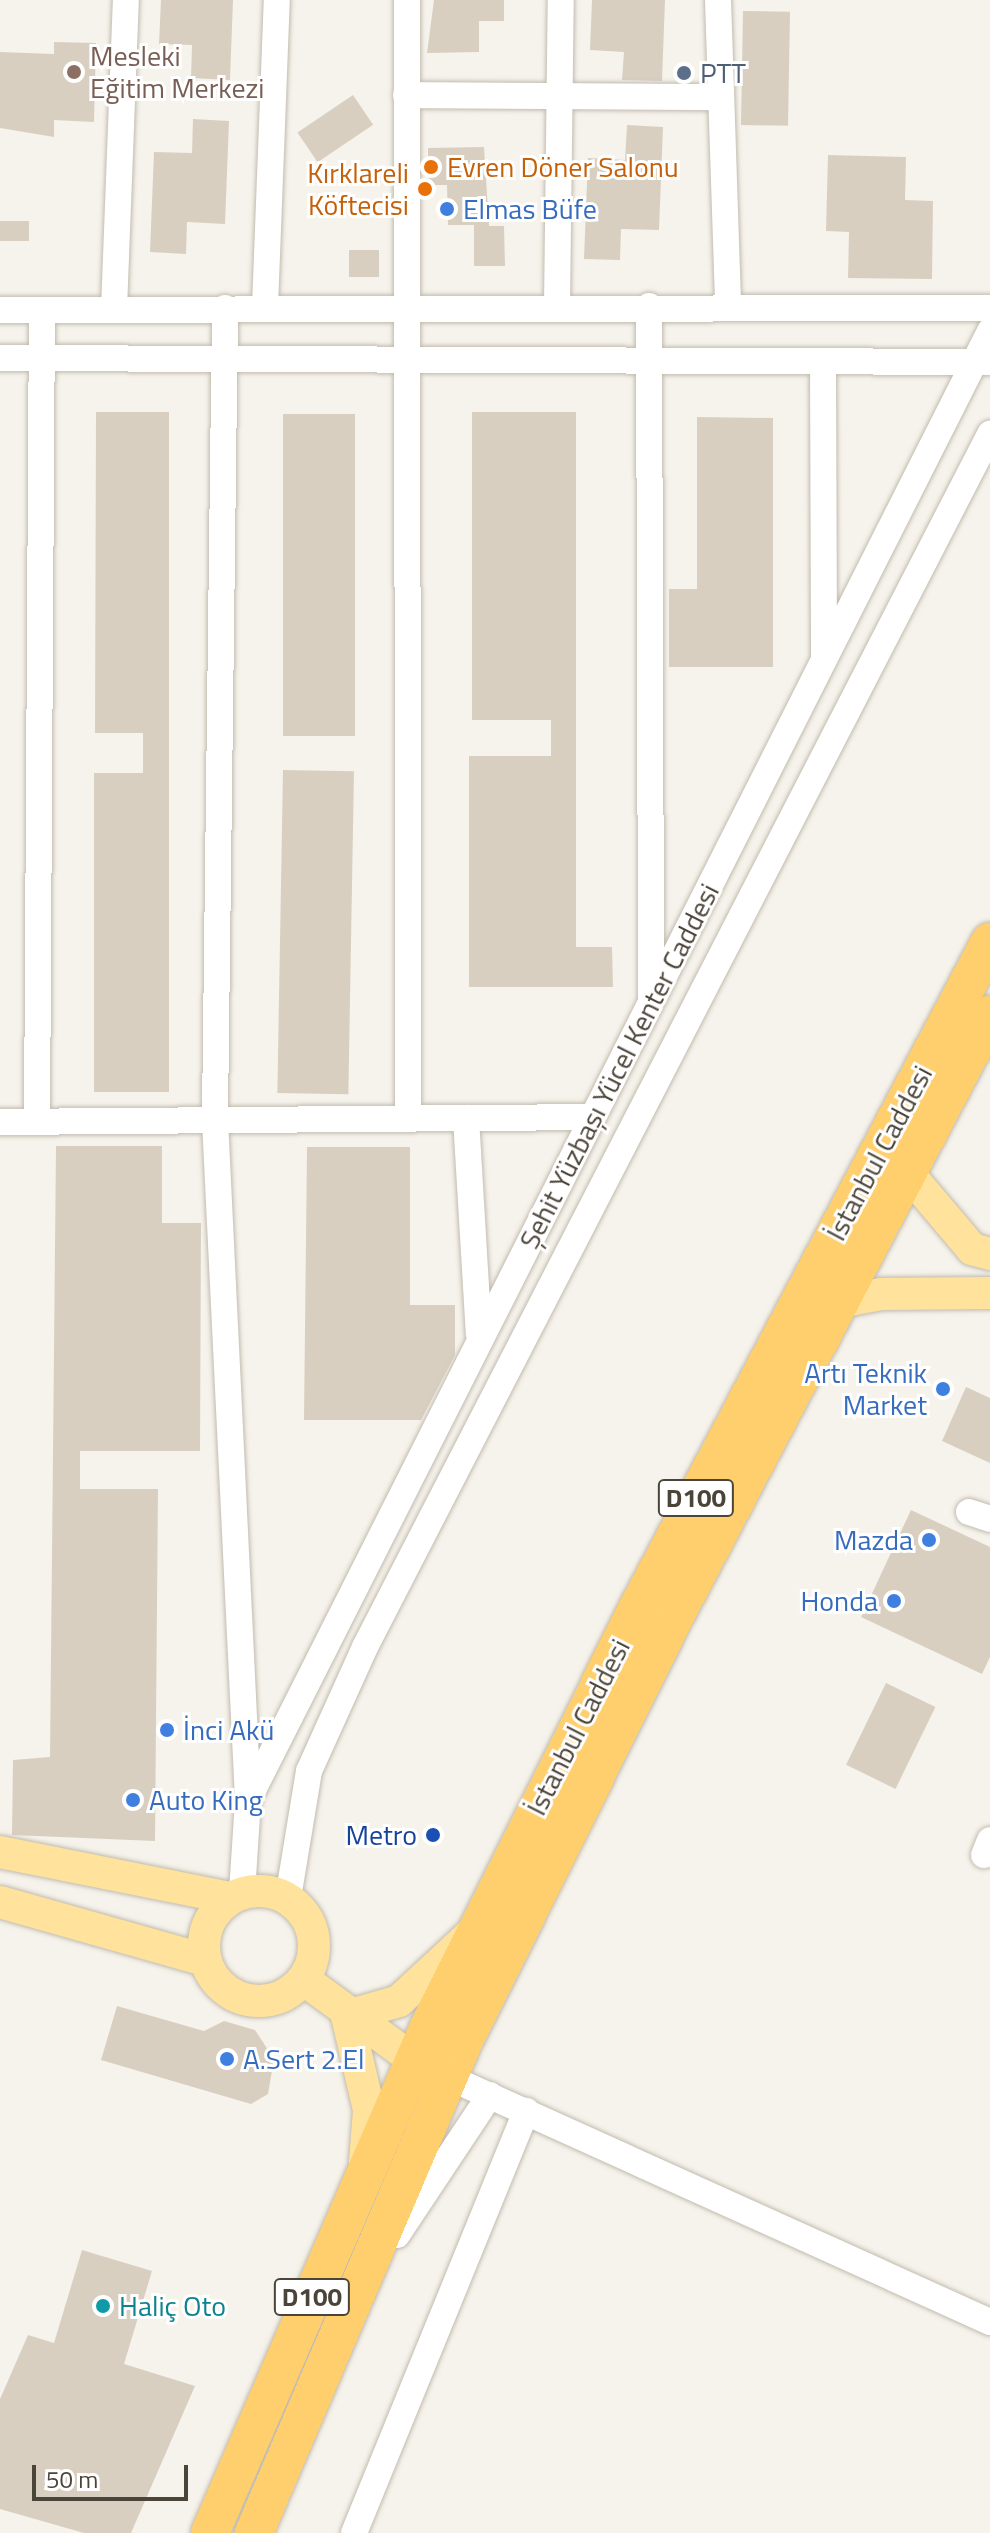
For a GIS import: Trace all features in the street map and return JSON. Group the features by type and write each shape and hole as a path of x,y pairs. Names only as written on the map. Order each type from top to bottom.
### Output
{"highway":[{"name":"İstanbul Caddesi","path":"210,2533 414,2060 478,1927 641,1602 990,942"},
{"name":"İstanbul Caddesi","path":"254,2533 448,2077 839,1302 990,1015"},
{"path":"414,2060 448,2077"}],"main road":[{"path":"907,1172 972,1249 990,1254"},
{"path":"839,1302 881,1294 990,1293"},
{"path":"0,1852 236,1896 288,1898 311,1927 312,1963 303,1979 282,1996 256,2002 223,1988 205,1960 208,1924 236,1896"},
{"path":"0,1902 205,1960"},
{"path":"347,2016 399,2001 478,1927"},
{"path":"303,1979 347,2016 414,2060"},
{"path":"347,2016 369,2110 364,2177"}],"street":[{"path":"114,309 126,0"},
{"path":"265,307 277,0"},
{"path":"407,0 403,305 408,1119"},
{"path":"557,306 563,99 561,0"},
{"path":"718,0 728,307"},
{"path":"406,95 563,99 721,97"},
{"path":"0,310 403,305 990,308"},
{"path":"649,306 651,1003"},
{"path":"225,308 221,361 215,1120 248,1800 236,1896"},
{"path":"37,1122 42,310"},
{"name":"Şehit Yüzbaşı Yücel Kenter Caddesi","path":"248,1800 479,1337 982,362 990,331"},
{"path":"0,358 982,362"},
{"path":"823,362 824,664"},
{"name":"Şehit Yüzbaşı Yücel Kenter Caddesi","path":"288,1898 309,1771 365,1647 990,434"},
{"path":"0,1122 592,1117"},
{"path":"466,1118 479,1337"},
{"path":"448,2077 990,2322"},
{"path":"322,2371 430,2177 490,2095"},
{"path":"354,2533 526,2111"}],"building":[{"path":"161,0 233,0 230,80 191,78 192,45 159,44"},
{"path":"434,0 504,0 504,21 479,21 479,52 427,53"},
{"path":"592,0 665,0 662,81 622,80 624,52 590,50"},
{"path":"743,11 790,12 788,126 741,125"},
{"name":"Mesleki Eğitim Merkezi","path":"54,42 96,43 94,122 54,120 54,137 0,128 0,52 54,54"},
{"path":"353,95 373,125 318,162 297,132"},
{"path":"193,119 229,121 225,224 187,222 186,254 150,252 154,152 192,153"},
{"path":"627,125 663,127 659,230 621,229 620,260 584,259 588,158 625,160"},
{"path":"484,147 489,226 504,226 505,266 474,266 474,225 448,225 447,185 428,185 428,148"},
{"path":"828,155 906,157 905,200 933,201 932,279 848,278 849,232 826,231"},
{"path":"0,221 29,221 29,241 0,241"},
{"path":"349,250 379,250 379,277 349,277"},
{"path":"96,412 169,412 169,1092 94,1092 94,773 143,773 143,733 95,733"},
{"path":"472,412 576,412 576,947 612,947 613,987 469,987 469,756 551,756 551,720 472,720"},
{"path":"283,414 355,414 355,736 283,736"},
{"path":"697,417 773,418 773,667 669,667 669,589 697,589"},
{"path":"283,770 354,771 348,1094 277,1093"},
{"path":"56,1146 162,1146 162,1223 201,1223 200,1451 80,1451 80,1489 158,1489 155,1841 12,1835 13,1760 50,1757"},
{"path":"307,1147 410,1147 410,1305 455,1305 455,1355 421,1420 304,1420"},
{"path":"966,1387 990,1398 990,1463 942,1441"},
{"path":"911,1510 990,1547 990,1657 982,1674 861,1617"},
{"path":"886,1683 935,1707 896,1789 846,1765"},
{"path":"117,2006 204,2031 224,2021 255,2030 274,2059 268,2094 251,2104 101,2060"},
{"path":"82,2250 152,2271 124,2364 195,2386 131,2533 84,2533 0,2509 0,2399 28,2335 54,2343"}],"place":[{"name":"Mesleki Eğitim Merkezi","path":"74,72"},
{"name":"PTT","path":"684,73"},
{"name":"Evren Döner Salonu","path":"431,167"},
{"name":"Kırklareli Köftecisi","path":"425,189"},
{"name":"Elmas Büfe","path":"447,209"},
{"name":"Artı Teknik Market","path":"943,1389"},
{"name":"Mazda","path":"929,1540"},
{"name":"Honda","path":"894,1601"},
{"name":"İnci Akü","path":"167,1730"},
{"name":"Auto King","path":"133,1800"},
{"name":"Metro","path":"433,1835"},
{"name":"A.Sert 2.El","path":"227,2059"},
{"name":"Haliç Oto","path":"103,2306"}]}
